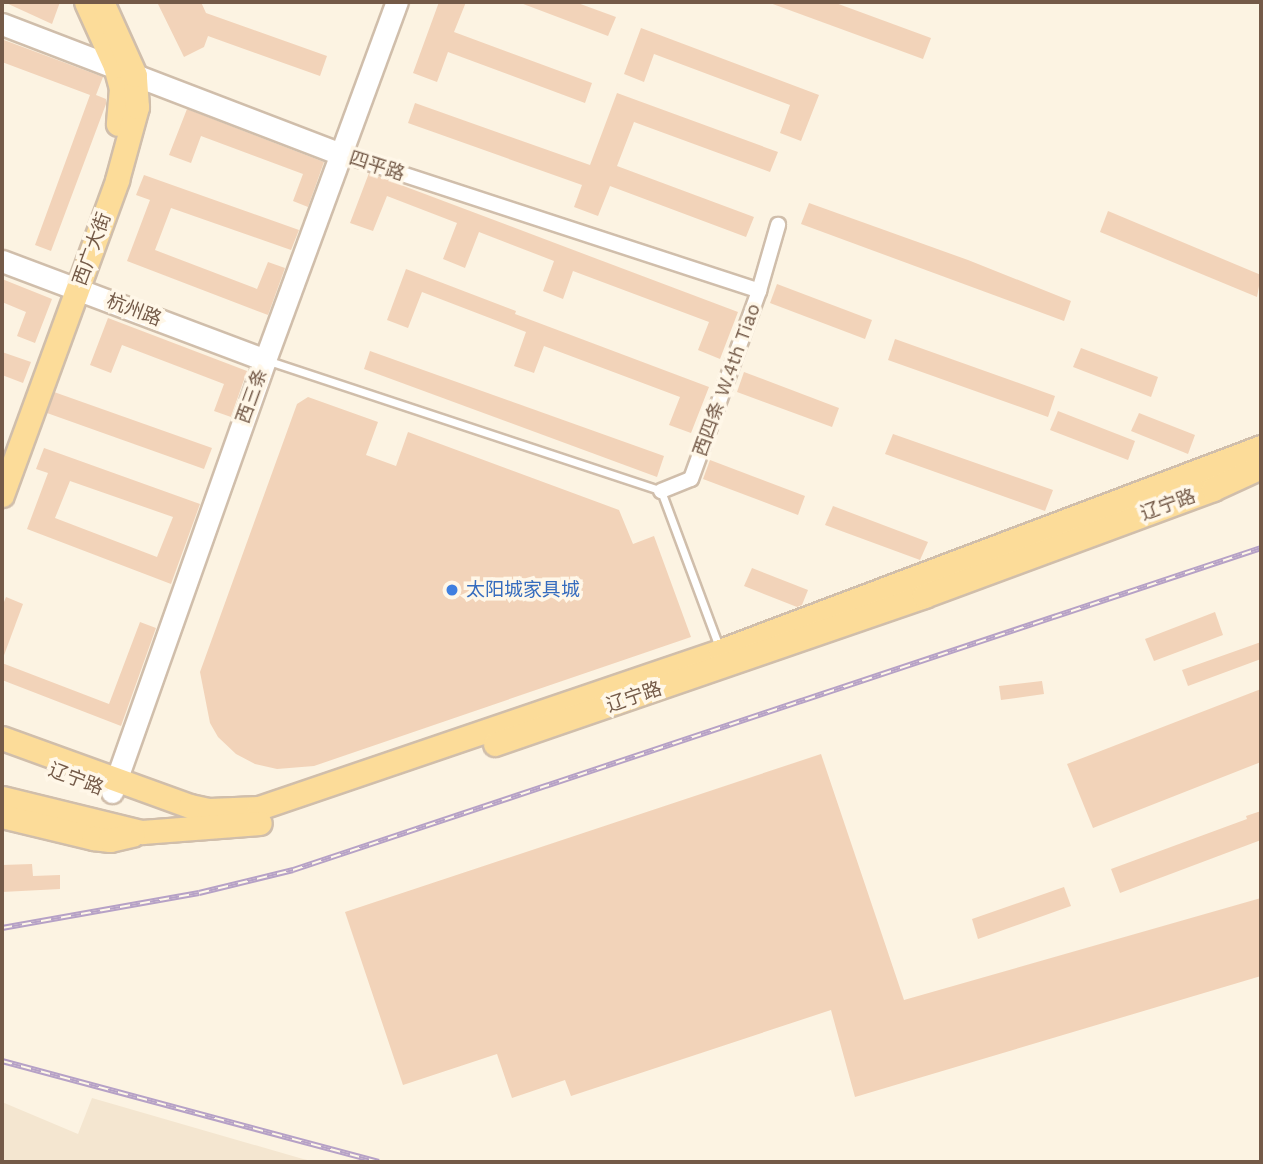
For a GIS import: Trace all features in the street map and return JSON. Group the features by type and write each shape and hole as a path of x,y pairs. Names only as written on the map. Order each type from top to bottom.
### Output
{"main road":[{"path":"86,2 125,71"},
{"name":"西广大街","path":"2,495 72,286 127,149 137,107 102,2"},
{"path":"2,456 72,286"},
{"name":"辽宁路","path":"2,751 114,786 190,806 209,810 259,808 720,650 1261,447"},
{"name":"辽宁路","path":"2,738 205,829 262,822 725,667 1138,517 1261,467"},
{"path":"2,798 142,832"},
{"path":"2,816 110,840 142,832 205,829"}],"street":[{"name":"西三条","path":"114,786 265,360 397,2"},
{"name":"四平路","path":"2,24 341,154 759,291"},
{"name":"西四条 W.4th Tiao","path":"662,491 691,479 759,291 778,225"},
{"name":"杭州路","path":"2,261 265,360"}],"lane":[{"path":"265,360 662,491 720,650"}],"shaded area":[{"path":"92,1098 316,1162 2,1162 2,1102 78,1134"}],"building":[{"path":"4,2 60,2 52,24"},
{"path":"157,2 201,2 206,13 327,56 320,76 208,36 204,47 184,57"},
{"path":"439,2 466,2 454,32 592,83 585,103 448,52 437,82 413,73"},
{"path":"518,2 575,2 616,17 608,36"},
{"path":"833,2 931,38 923,59 770,3"},
{"path":"641,28 819,95 801,141 780,133 790,105 654,54 644,82 624,74"},
{"path":"4,40 103,77 96,95 106,99 106,104 51,251 35,245 90,95 2,62"},
{"path":"617,93 778,152 770,172 634,122 617,166 754,217 746,237 610,186 598,216 574,207 582,185 408,123 415,103 590,165"},
{"path":"187,109 324,162 308,207 293,201 303,174 201,136 191,163 169,155"},
{"path":"369,173 738,312 720,359 698,350 709,322 573,271 563,299 543,291 554,261 479,232 465,268 443,259 457,223 387,196 373,231 350,223"},
{"path":"144,175 299,230 291,250 171,208 155,250 257,289 268,262 285,268 268,315 127,261 150,200 136,195"},
{"path":"809,203 968,260 1071,301 1064,321 801,224"},
{"path":"1108,211 1261,275 1257,297 1100,232"},
{"path":"406,269 516,311 515,314 709,387 691,433 669,425 680,397 544,346 534,373 514,366 526,332 422,292 408,328 387,320"},
{"path":"2,279 52,299 35,343 17,336 26,312 2,302"},
{"path":"777,284 872,320 865,339 770,303"},
{"path":"108,318 247,371 231,417 214,411 224,384 122,345 111,373 90,365"},
{"path":"895,339 1055,396 1048,417 888,360"},
{"path":"1081,348 1158,377 1151,397 1073,367"},
{"path":"370,351 664,456 657,477 364,369"},
{"path":"2,352 31,362 23,383 2,375"},
{"path":"744,372 839,408 832,427 737,392"},
{"path":"54,392 212,448 204,469 47,413"},
{"name":"太阳城家具城","path":"308,397 378,422 366,455 396,466 408,432 619,510 633,544 654,536 691,637 314,766 277,769 255,764 236,754 218,737 210,723 200,672 297,404"},
{"path":"1058,411 1135,441 1128,460 1050,430"},
{"path":"1139,413 1195,435 1188,454 1131,431"},
{"path":"893,434 1053,490 1045,511 885,454"},
{"path":"44,448 200,504 171,584 27,529 48,473 36,469","holes":["70,481 173,517 157,557 55,518"]},
{"path":"710,460 805,496 798,515 703,479"},
{"path":"833,506 928,542 920,560 825,525"},
{"path":"752,568 808,590 802,605 797,607 744,586"},
{"path":"6,597 23,604 3,658 2,607"},
{"path":"1215,612 1223,635 1154,661 1145,639"},
{"path":"140,622 156,628 121,726 2,680 2,663 109,704"},
{"path":"1261,642 1261,659 1188,686 1182,670"},
{"path":"1042,681 1044,694 1001,700 999,686"},
{"path":"1261,689 1261,762 1093,828 1067,764"},
{"path":"821,754 904,1000 1261,898 1261,976 855,1097 831,1010 571,1096 565,1080 512,1098 497,1054 403,1085 345,912"},
{"path":"1261,811 1261,840 1120,893 1111,869 1247,819 1246,816"},
{"path":"32,864 33,876 60,875 60,889 2,892 2,865"},
{"path":"1064,887 1071,906 978,939 972,919"}],"railway":[{"path":"2,928 199,893 293,870 1261,548"},
{"path":"2,1061 379,1162"}],"place":[{"name":"太阳城家具城","path":"452,590"}]}
